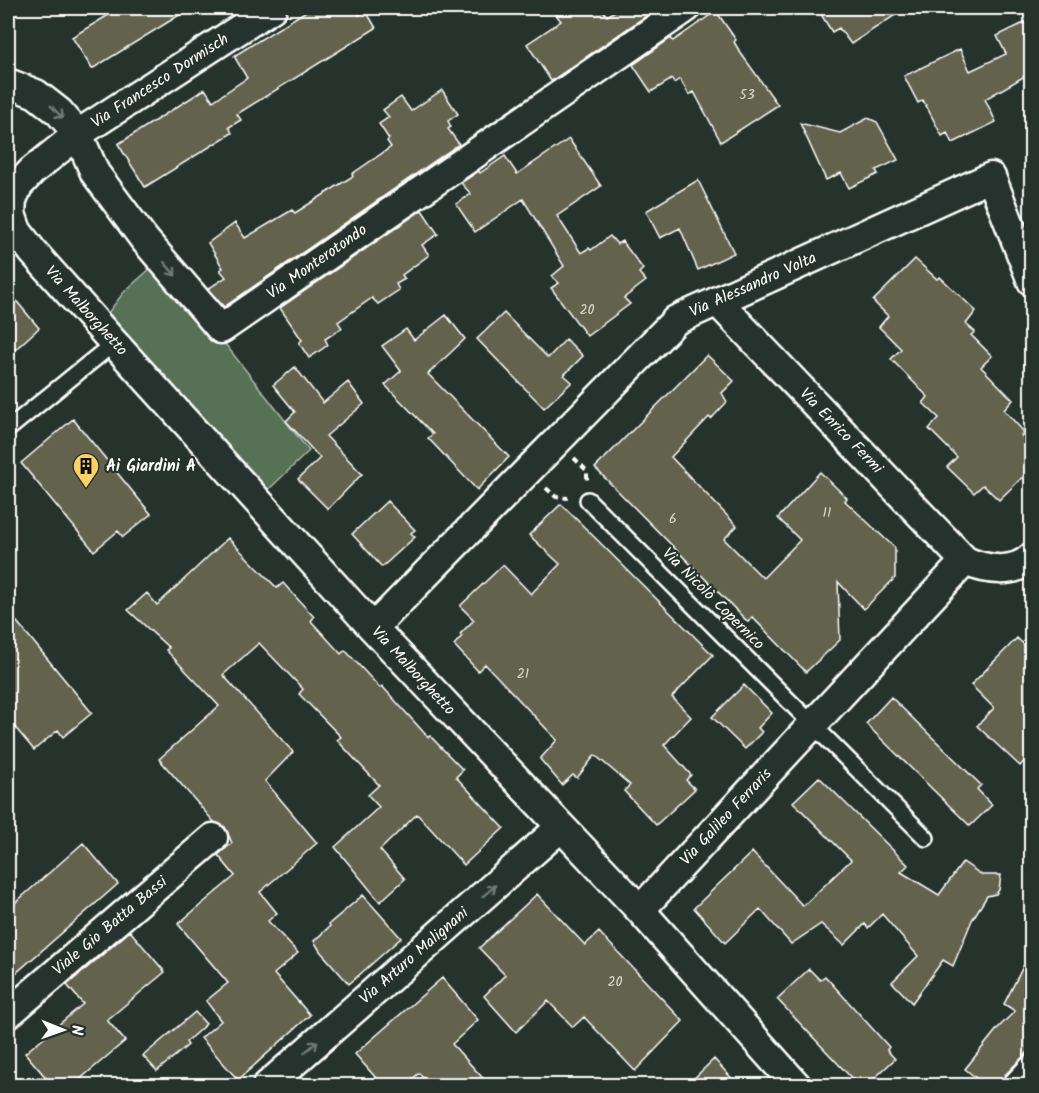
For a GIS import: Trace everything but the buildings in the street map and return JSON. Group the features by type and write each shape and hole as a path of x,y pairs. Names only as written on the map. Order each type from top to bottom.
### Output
{"street":[{"name":"Via Francesco Dormisch","path":"78,134 272,8"},
{"name":"Via Monterotondo","path":"8,83 36,94 59,112 78,134 95,173 144,239 221,328 686,8"},
{"name":"Via Malborghetto","path":"78,134 26,176 15,193 11,208 17,231 114,343 373,628 640,910 797,1086"},
{"name":"Via Alessandro Volta","path":"373,628 676,320 992,177 1032,281"},
{"name":"Via Enrico Fermi","path":"717,302 965,561"},
{"path":"965,561 986,568 999,569 1015,567 1032,557"},
{"name":"Via Galileo Ferraris","path":"640,910 965,561"},
{"name":"Via Arturo Malignani","path":"267,1086 561,827"},
{"name":"Viale Gio Batta Bassi","path":"8,1014 213,838"},
{"path":"1017,1086 1032,1070"}],"lane":[{"name":"Via Malborghetto","path":"8,221 33,252"},
{"path":"8,429 114,343"},
{"name":"Via Nicolò Copernico","path":"588,500 813,724"},
{"path":"813,724 927,838"}],"path":[{"path":"527,471 556,497 588,500 586,471 557,441"}],"green space":[{"path":"152,267 226,345 309,451 266,492 108,313 124,292"}],"place":[{"name":"Ai Giardini A","path":"86,489"}]}
